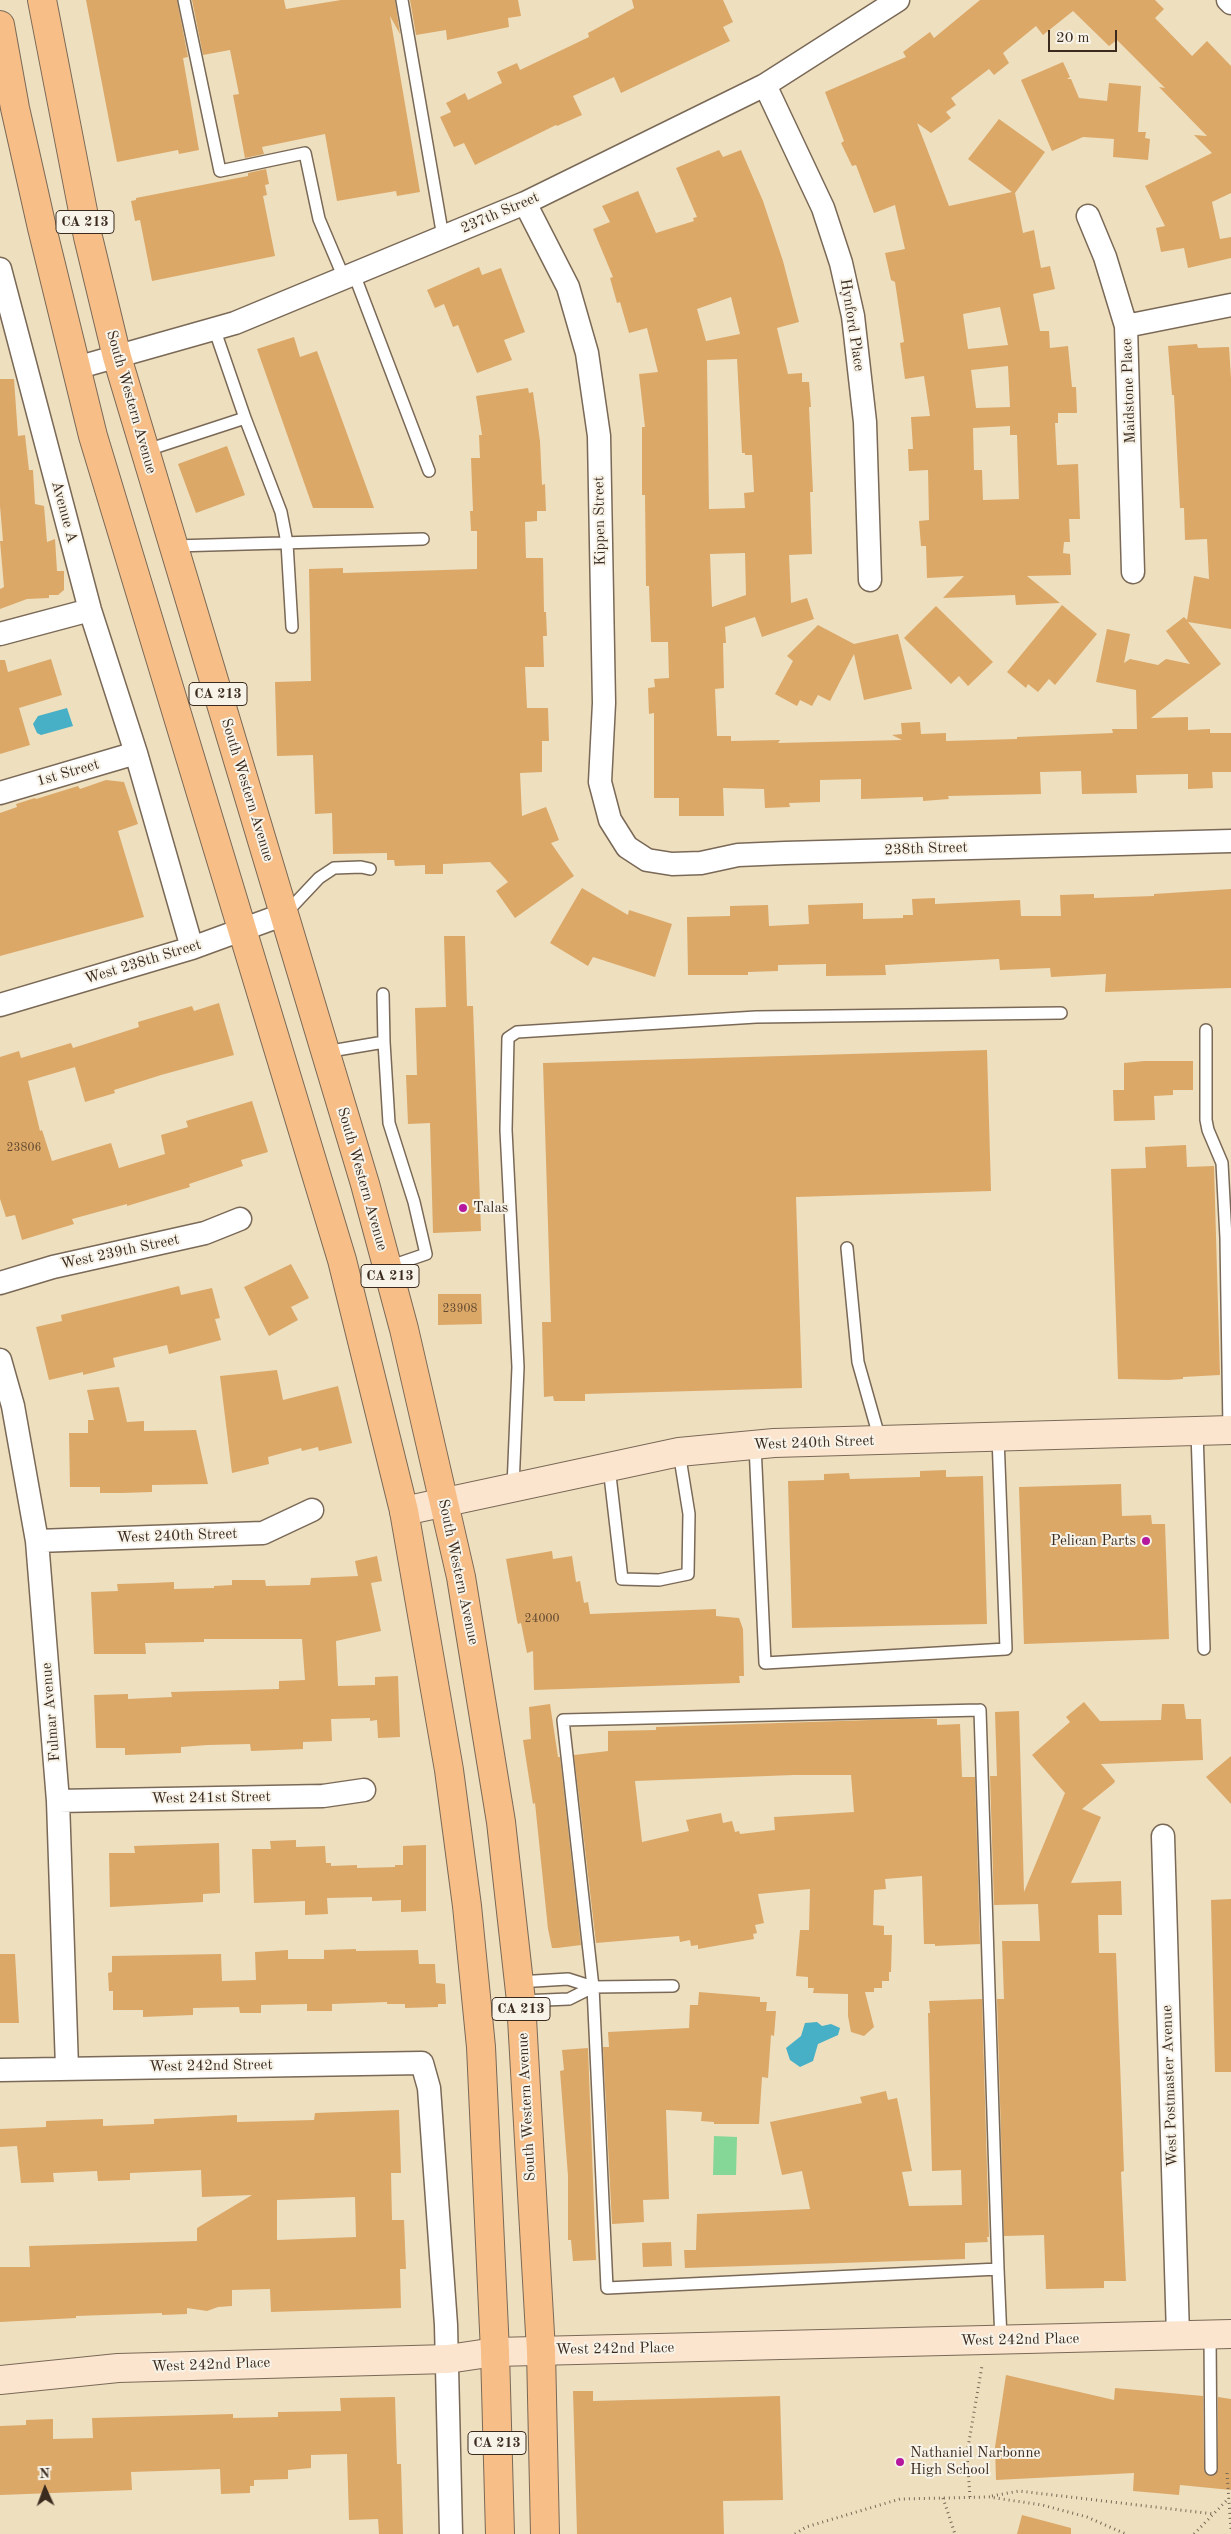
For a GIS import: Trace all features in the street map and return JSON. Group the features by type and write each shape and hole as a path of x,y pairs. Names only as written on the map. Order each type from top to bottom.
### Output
{"main road":[{"name":"South Western Avenue","path":"42,0 86,228 116,357 285,914 388,1267 461,1577 478,1669 501,1822 520,1991 541,2351 545,2534"},
{"name":"CA 213","path":"0,25 15,108 93,436 342,1260 404,1511 450,1770 467,1906 485,2107 500,2534"}],"street":[{"name":"237th Street","path":"76,368 236,323 525,203 765,85 898,0"},
{"path":"1228,0 1231,3"},
{"name":"Hynford Place","path":"765,85 823,208 841,263 853,316 865,422 870,580"},
{"name":"Kippen Street","path":"525,203 568,287 587,353 598,436 604,703 600,782 610,820 627,847"},
{"name":"Maidstone Place","path":"1088,216 1105,257 1126,326 1133,572"},
{"name":"Avenue A","path":"0,268 90,610 136,753 192,948"},
{"path":"1126,326 1231,305"},
{"path":"0,634 90,610"},
{"name":"1st Street","path":"0,793 136,753"},
{"name":"238th Street","path":"627,847 647,860 672,864 701,862 738,855 785,853 1231,841"},
{"name":"West 238th Street","path":"0,1005 192,948 285,914"},
{"name":"West 239th Street","path":"0,1283 53,1267 205,1233 240,1220"},
{"name":"Fulmar Avenue","path":"0,1360 13,1406 38,1541 58,1801 67,2068"},
{"name":"West 240th Street","path":"404,1511 679,1452 755,1445 880,1440 1230,1430"},
{"name":"West 240th Street","path":"38,1541 263,1533 312,1510"},
{"name":"West 241st Street","path":"58,1801 323,1796 364,1790"},
{"name":"West Postmaster Avenue","path":"1163,1836 1178,2336"},
{"name":"West 242nd Street","path":"0,2070 422,2064 429,2088 448,2359"},
{"name":"West 242nd Place","path":"0,2380 118,2368 448,2359 495,2352 1220,2335"},
{"path":"448,2359 451,2534"}],"lane":[{"path":"184,0 220,171 305,154 319,219 349,276 429,470"},
{"path":"402,0 443,237"},
{"path":"214,328 244,418 281,512 287,543 292,627"},
{"path":"144,451 244,418"},
{"path":"172,546 423,539"},
{"path":"285,914 319,878 334,868 361,867 370,869"},
{"path":"382,994 389,1124 414,1202 426,1254 388,1267"},
{"path":"513,1487 518,1367 506,1130 508,1038 517,1032 756,1018 1061,1013"},
{"path":"1206,1030 1206,1120 1208,1130 1222,1163 1226,1238 1230,1430"},
{"path":"325,1052 384,1042"},
{"path":"847,1248 858,1362 880,1440"},
{"path":"1197,1431 1204,1649"},
{"path":"755,1445 765,1663 1006,1649 998,1437"},
{"path":"609,1467 622,1579 658,1580 688,1574 689,1514 679,1452"},
{"path":"998,2269 607,2288 593,1987 563,1720 980,1710 998,2269 1000,2340"},
{"path":"520,1991 568,1979 593,1987 673,1986"},
{"path":"520,1991 569,1999 593,1987"},
{"path":"1211,2469 1220,2335"}],"path":[{"path":"970,2497 967,2452 982,2363"},
{"path":"989,2497 1020,2491 1214,2514"},
{"path":"795,2534 806,2527 900,2499 989,2497 1051,2507 1087,2517 1126,2534"},
{"path":"943,2498 955,2534"},
{"path":"1194,2534 1230,2498"}],"green space":[{"path":"714,2136 737,2137 736,2175 713,2175"}],"water":[{"path":"67,708 73,726 41,735 37,733 33,724 38,716"},
{"path":"817,2022 822,2026 831,2024 840,2028 838,2035 818,2044 813,2061 800,2067 790,2060 786,2048 801,2036 805,2023"}],"building":[{"path":"86,0 177,0 188,57 183,58 199,150 179,154 178,150 117,162"},
{"path":"192,0 284,0 286,9 341,0 395,0 400,34 390,16 420,192 397,196 396,191 337,201 325,134 262,147 264,154 245,158 233,95 239,94 230,50 203,55"},
{"path":"410,0 518,0 521,16 508,18 509,27 447,40 446,30 416,35"},
{"path":"632,0 723,0 733,22 723,27 730,41 621,93 614,77 573,96 582,115 556,125 475,165 464,143 454,147 440,117 451,112 446,103 465,93 468,100 502,83 497,72 517,63 520,70 589,37 588,33 634,8"},
{"path":"980,0 1155,0 1164,9 1155,18 1192,56 1207,41 1231,66 1231,193 1212,202 1220,239 1231,237 1231,258 1188,268 1184,248 1161,252 1156,228 1165,226 1145,186 1212,153 1194,135 1207,136 1159,87 1165,88 1117,40 1109,46 1073,11 1043,35 1036,26 1003,53 1009,63 994,75 989,69 951,98 956,105 946,112 951,118 931,133 917,123 949,206 1012,192 968,159 999,119 1045,152 1015,193 1023,233 1034,230 1041,268 1050,266 1055,289 1033,294 1040,331 1049,331 1050,348 1068,346 1072,387 1076,387 1077,413 1058,413 1058,423 1055,423 1057,465 1078,464 1080,519 1069,519 1070,542 1064,542 1063,553 1070,554 1071,575 1027,576 1060,603 1016,605 1015,595 943,598 964,576 927,578 926,546 921,546 919,521 929,520 928,470 909,471 908,449 913,449 911,417 930,416 924,376 905,379 900,343 904,342 895,282 891,280 885,253 905,249 895,205 874,213 856,165 852,166 841,143 844,141 825,92 906,57 903,52 930,32 934,38","holes":["1000,307 1008,345 968,349 963,314","1008,366 1010,407 976,408 971,370","1010,426 1010,435 1017,435 1019,499 983,500 982,470 974,470 973,428"]},
{"path":"1063,62 1070,77 1067,79 1071,79 1079,98 1107,101 1109,83 1141,86 1138,132 1146,132 1145,138 1150,139 1148,160 1113,157 1114,139 1083,137 1052,151 1021,80"},
{"path":"719,150 723,157 741,150 763,201 783,261 799,322 777,328 788,374 802,373 802,382 809,382 811,407 809,407 813,492 810,492 812,554 789,555 791,603 807,598 814,619 762,637 755,617 725,627 726,643 723,643 724,688 715,689 717,736 731,736 731,741 780,740 778,743 902,740 892,735 902,734 901,723 920,722 921,734 946,733 946,741 1113,733 1112,729 1137,729 1136,690 1096,682 1107,629 1130,634 1124,663 1130,659 1158,665 1166,659 1190,664 1166,631 1184,617 1187,620 1194,576 1209,579 1207,539 1185,540 1184,508 1180,508 1174,395 1172,395 1168,346 1197,344 1198,348 1229,347 1231,378 1231,629 1188,622 1221,664 1151,718 1188,717 1188,730 1210,729 1210,733 1231,733 1231,772 1212,772 1213,788 1188,789 1188,774 1136,775 1137,793 1082,794 1081,771 1040,772 1041,794 948,796 949,799 923,801 923,797 861,799 861,779 820,780 820,802 789,803 790,807 765,808 764,789 723,788 724,816 679,816 679,798 654,798 654,713 649,714 648,688 655,687 654,679 669,678 668,642 651,642 649,586 646,586 645,495 642,495 642,427 645,427 639,374 658,372 647,328 629,333 620,302 617,303 610,278 613,277 593,229 610,222 602,206 638,191 656,233 694,221 693,218 697,217 676,168","holes":["731,297 740,334 706,341 697,309","737,359 742,453 752,455 754,492 744,493 745,508 709,509 707,360","745,553 746,595 712,607 710,554"]},
{"path":"266,169 269,184 265,185 267,195 263,196 275,256 152,281 140,220 135,221 131,201 136,200 136,198 248,176 248,173"},
{"path":"479,267 482,275 501,268 525,332 504,340 512,360 477,373 458,325 453,327 444,304 435,308 427,290"},
{"path":"294,337 300,357 317,351 374,508 313,508 257,349"},
{"path":"0,379 14,379 18,436 25,435 29,470 33,470 35,504 44,506 47,542 55,539 57,571 64,571 64,590 58,595 49,595 49,598 27,599 0,609 0,589 4,587 0,541 3,541 0,506"},
{"path":"528,388 529,393 533,392 540,441 542,485 545,484 546,511 537,511 537,521 525,522 526,558 543,558 544,612 546,612 547,636 543,636 544,667 525,667 527,708 548,708 549,741 542,741 542,772 520,773 522,816 546,807 559,840 551,843 574,876 515,918 496,891 508,882 490,862 443,864 443,874 425,874 425,865 395,866 394,860 387,860 387,853 333,854 332,813 315,814 313,755 277,756 275,682 311,681 309,569 343,568 343,573 477,569 477,531 471,531 470,511 473,511 471,458 480,458 479,435 482,435 476,396"},
{"path":"227,446 245,495 196,513 178,464"},
{"path":"1062,605 1097,634 1055,685 1049,679 1038,692 1028,684 1026,688 1007,672"},
{"path":"936,606 993,662 968,686 959,676 951,684 904,638"},
{"path":"818,625 854,644 898,634 912,689 864,700 854,654 830,701 818,695 812,706 800,700 797,706 775,694 793,661 787,656"},
{"path":"51,659 62,695 19,708 30,745 0,754 0,660 5,660 8,672"},
{"path":"106,780 124,782 138,824 118,831 144,917 0,956 0,813 17,807 16,804 35,798 78,786 80,789"},
{"path":"582,888 628,915 629,910 672,924 655,977 593,957 588,966 550,943"},
{"path":"1231,889 1231,988 1105,992 1106,974 1051,977 1050,968 1000,970 999,959 885,965 886,975 826,976 826,964 778,965 778,971 748,972 748,975 688,975 687,917 730,916 730,906 768,905 769,926 809,924 808,905 863,903 863,919 903,918 903,915 913,915 912,899 935,898 935,904 1020,900 1021,916 1061,916 1060,895 1094,894 1094,898 1154,896 1154,894"},
{"path":"444,936 465,936 467,1006 473,1006 481,1231 433,1233 430,1123 408,1124 406,1075 417,1075 415,1008 446,1007"},
{"path":"219,1003 234,1055 161,1075 114,1090 115,1093 85,1102 75,1067 28,1081 40,1131 42,1130 52,1161 111,1143 119,1168 165,1154 161,1135 188,1127 186,1121 252,1101 268,1152 241,1160 243,1166 189,1184 190,1187 127,1206 127,1204 72,1219 74,1224 22,1240 15,1215 6,1217 0,1199 0,1057 19,1051 21,1058 71,1043 73,1048 139,1027 138,1022 192,1006 194,1011"},
{"path":"987,1050 991,1191 796,1197 802,1388 585,1394 585,1401 554,1401 553,1396 544,1397 542,1322 551,1322 543,1063"},
{"path":"1193,1061 1193,1090 1173,1090 1173,1095 1154,1096 1155,1120 1114,1121 1113,1090 1124,1090 1124,1063"},
{"path":"1186,1145 1187,1167 1214,1166 1220,1375 1183,1377 1183,1379 1168,1380 1118,1379 1111,1169 1146,1168 1145,1147"},
{"path":"291,1264 309,1298 291,1307 298,1320 269,1336 244,1287"},
{"path":"179,1286 181,1295 212,1288 220,1318 215,1319 221,1340 169,1354 167,1345 113,1358 115,1367 83,1375 83,1372 49,1380 36,1327 62,1321 61,1315"},
{"path":"438,1294 481,1294 482,1324 438,1325"},
{"path":"277,1370 283,1400 338,1386 352,1443 319,1451 318,1447 302,1451 301,1448 268,1457 269,1464 232,1473 220,1376"},
{"path":"119,1387 127,1422 144,1421 144,1431 196,1430 208,1484 152,1485 152,1492 121,1493 100,1493 100,1487 70,1487 69,1433 88,1433 88,1420 94,1420 87,1390"},
{"path":"946,1470 946,1477 983,1476 987,1624 792,1628 788,1481 824,1480 824,1474 849,1473 850,1479 920,1477 920,1471"},
{"path":"1121,1484 1122,1516 1151,1515 1152,1524 1165,1524 1169,1639 1024,1644 1019,1487"},
{"path":"552,1551 553,1559 572,1556 576,1582 580,1581 584,1603 588,1602 590,1614 716,1609 716,1616 739,1618 743,1629 744,1676 739,1676 740,1683 534,1690 533,1651 527,1653 521,1623 518,1624 517,1621 506,1559"},
{"path":"377,1556 382,1581 371,1583 381,1631 336,1641 338,1686 375,1685 375,1677 398,1676 400,1737 378,1738 377,1720 370,1721 370,1718 331,1719 332,1741 303,1742 303,1749 251,1751 250,1744 207,1745 181,1747 181,1753 125,1755 125,1748 96,1748 94,1695 128,1694 128,1699 172,1697 171,1692 279,1689 279,1681 305,1680 302,1639 204,1639 204,1642 145,1643 146,1654 94,1654 91,1592 118,1591 117,1584 174,1582 174,1589 214,1588 214,1586 232,1585 232,1580 265,1580 266,1586 310,1585 311,1578 358,1576 355,1561"},
{"path":"1084,1702 1100,1721 1161,1720 1162,1704 1184,1704 1186,1719 1201,1719 1203,1760 1101,1764 1115,1781 1082,1809 1101,1817 1071,1883 1121,1881 1122,1915 1098,1915 1099,1953 1116,1953 1124,2171 1121,2172 1126,2281 1104,2281 1104,2288 1046,2289 1044,2235 1004,2236 997,1999 1004,1999 1002,1941 1040,1941 1038,1904 994,1905 990,1776 997,1776 995,1712 1019,1711 1024,1892 1065,1793 1032,1755 1070,1722 1066,1717"},
{"path":"550,1704 558,1757 560,1757 581,1945 557,1948 552,1948 548,1929 535,1803 533,1804 523,1740 531,1739 529,1707"},
{"path":"902,1719 937,1719 937,1725 960,1724 962,1777 975,1777 980,1944 935,1946 935,1944 924,1944 922,1876 885,1879 886,1889 874,1890 873,1925 884,1926 884,1935 892,1935 891,1972 889,1972 889,1981 882,1981 882,1988 874,1988 874,1992 865,1992 874,2027 864,2036 851,2032 848,2016 848,1994 813,1993 814,1988 808,1988 808,1977 796,1976 800,1930 809,1930 810,1889 758,1894 764,1923 755,1925 757,1933 753,1934 754,1939 698,1949 698,1945 691,1946 690,1940 680,1942 679,1936 596,1943 574,1755 608,1751 608,1731 656,1730 656,1727","holes":["794,1775 851,1775 854,1812 774,1817 775,1830 740,1834 739,1831 735,1832 732,1821 723,1823 721,1813 686,1820 689,1831 642,1842 635,1781"]},
{"path":"1231,1756 1231,1804 1206,1777"},
{"path":"296,1840 296,1847 325,1846 326,1863 331,1863 331,1866 357,1865 357,1868 403,1865 403,1846 426,1845 426,1911 401,1912 401,1900 372,1901 372,1897 327,1898 328,1914 305,1915 305,1901 254,1903 252,1849 271,1849 270,1841"},
{"path":"219,1843 220,1893 203,1894 203,1902 110,1907 109,1853 135,1853 134,1846"},
{"path":"1231,1899 1231,2072 1215,2072 1211,1900"},
{"path":"356,1949 356,1951 418,1950 419,1964 435,1964 436,1983 445,1984 446,2004 438,2004 438,2007 405,2008 405,2004 387,2004 387,2002 332,2004 332,2011 307,2011 307,2004 261,2005 261,2013 240,2013 239,2007 193,2008 193,2015 143,2017 143,2010 113,2010 113,1991 109,1991 108,1973 112,1972 112,1956 221,1954 222,1981 256,1980 255,1952 288,1950 288,1959 324,1959 324,1950"},
{"path":"0,1954 15,1954 19,2023 0,2023"},
{"path":"699,1992 760,1997 760,2002 767,2002 766,2011 776,2011 774,2036 771,2035 768,2078 762,2077 759,2124 714,2124 714,2122 701,2121 702,2112 666,2110 669,2199 643,2200 644,2222 612,2224 603,2047 609,2047 608,2032 689,2028 690,2005 698,2005"},
{"path":"982,1999 988,2242 965,2243 965,2259 685,2268 684,2250 696,2250 697,2214 810,2209 802,2171 782,2175 770,2122 862,2103 860,2097 886,2091 888,2100 897,2098 912,2171 902,2172 909,2206 962,2205 961,2170 932,2171 929,2001"},
{"path":"588,2048 596,2260 573,2261 571,2240 568,2240 568,2176 560,2071 564,2070 562,2050"},
{"path":"399,2110 401,2173 391,2173 392,2220 404,2220 406,2269 400,2269 401,2308 271,2312 270,2289 232,2290 232,2306 218,2307 207,2311 187,2308 187,2314 76,2316 76,2318 0,2322 0,2267 30,2267 29,2246 197,2241 197,2228 252,2195 202,2197 201,2170 130,2173 130,2180 98,2181 97,2171 53,2173 54,2182 21,2183 17,2146 0,2147 0,2129 46,2127 46,2121 103,2119 103,2126 154,2124 154,2119 237,2115 237,2122 314,2120 315,2113","holes":["355,2197 356,2237 277,2240 277,2200"]},
{"path":"671,2242 672,2266 643,2267 642,2243"},
{"path":"1006,2375 1114,2400 1115,2388 1203,2396 1204,2469 1205,2473 1211,2476 1215,2475 1218,2469 1218,2397 1231,2399 1231,2490 1180,2485 1179,2495 1133,2491 1134,2473 996,2480 995,2447"},
{"path":"573,2391 593,2391 593,2401 780,2396 783,2500 723,2501 724,2534 577,2534"},
{"path":"395,2397 397,2464 401,2464 403,2534 379,2534 378,2519 349,2520 347,2454 311,2455 311,2468 288,2470 288,2479 254,2480 254,2486 250,2486 250,2493 221,2494 220,2469 131,2472 132,2490 0,2495 0,2426 26,2425 26,2420 53,2419 53,2439 93,2438 92,2418 233,2414 233,2418 278,2417 278,2412 341,2411 340,2398"},
{"path":"1022,2515 1071,2528 1071,2534 1017,2534"}],"place":[{"name":"Talas","path":"463,1208"},
{"name":"Pelican Parts","path":"1146,1541"},
{"name":"Nathaniel Narbonne High School","path":"900,2462"}]}
